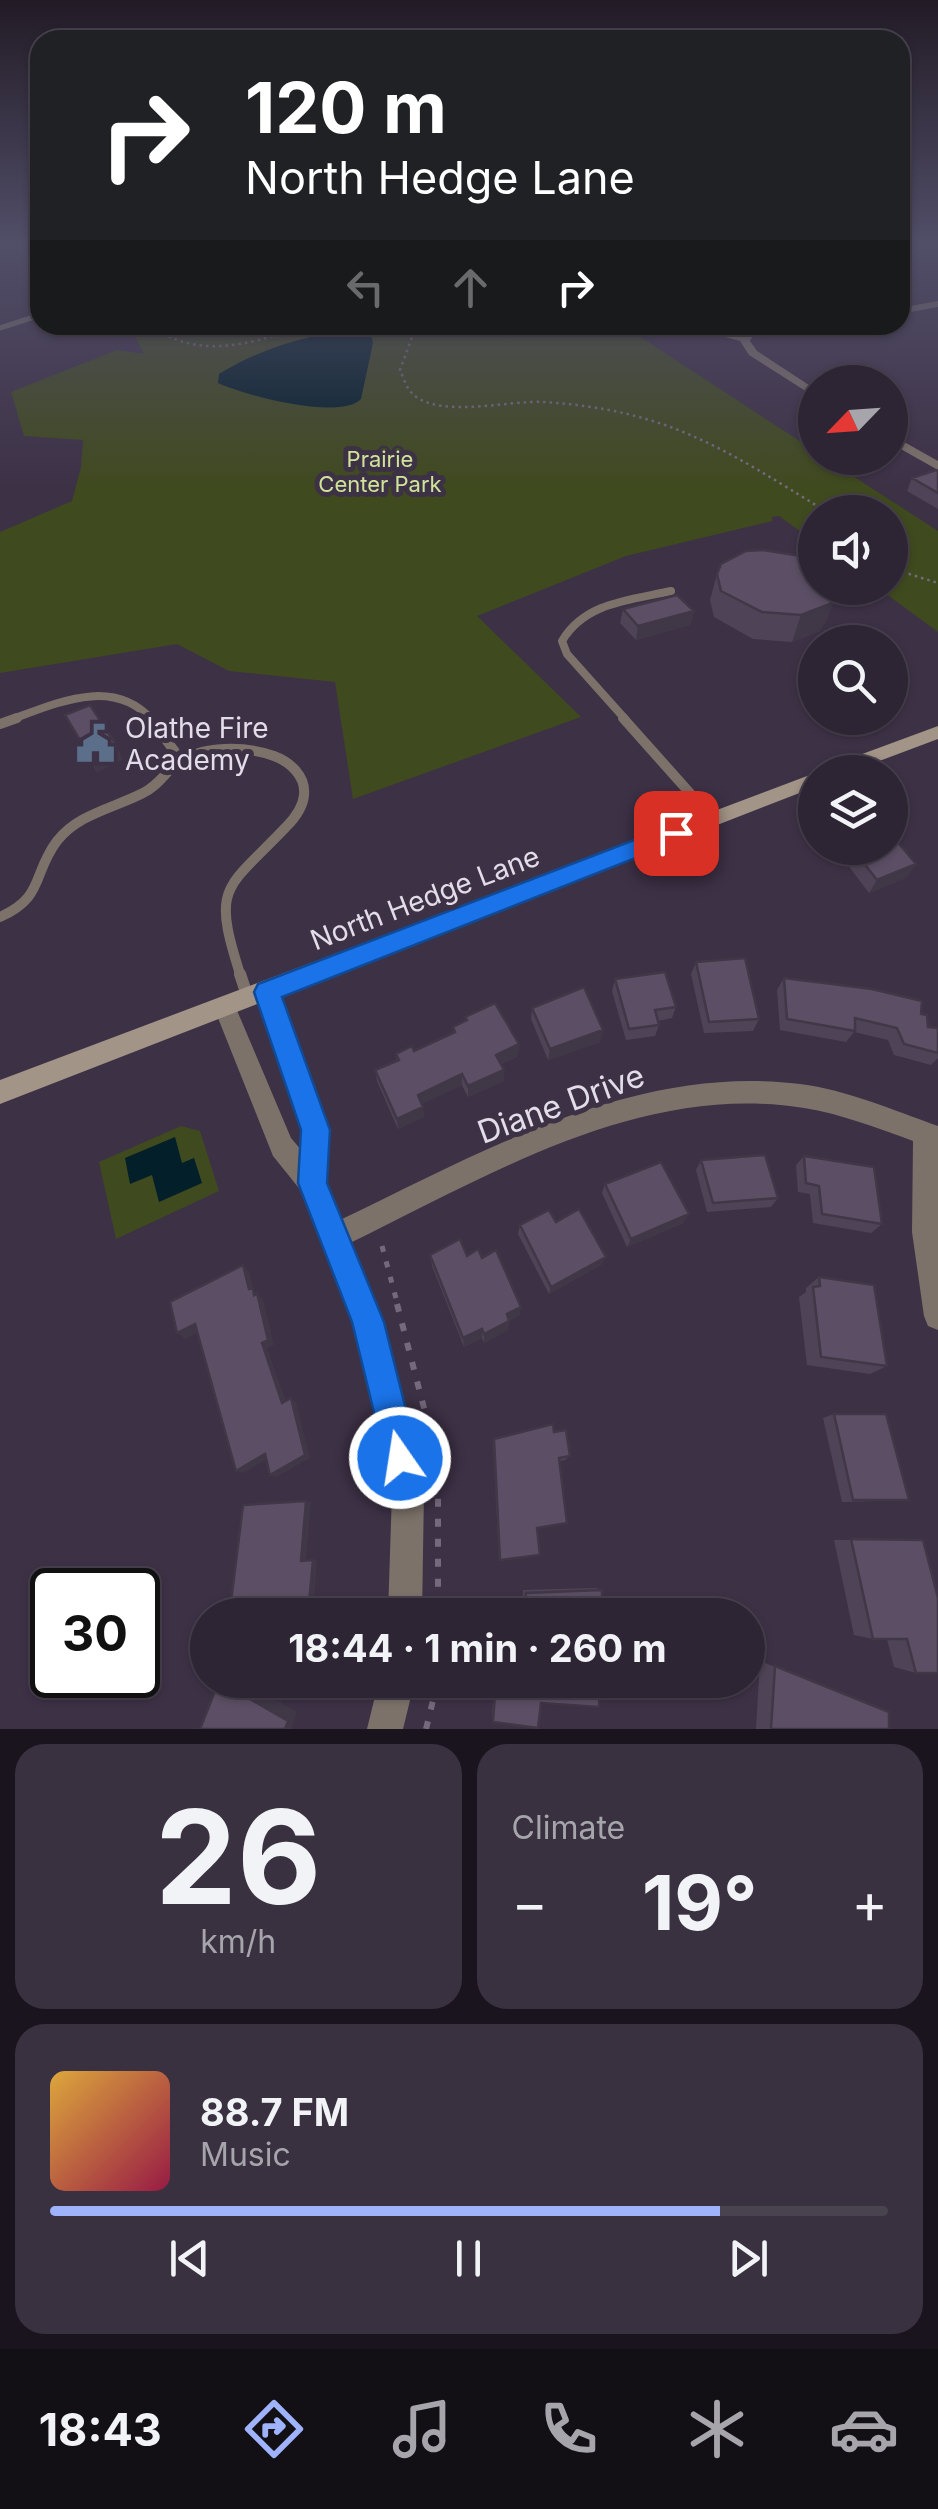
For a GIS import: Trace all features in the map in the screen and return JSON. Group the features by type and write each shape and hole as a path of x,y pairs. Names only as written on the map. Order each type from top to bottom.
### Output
{"street":[{"path":"748,335 753,353 798,383"},
{"path":"908,447 935,461"},
{"path":"878,755 938,732"},
{"name":"North Hedge Lane","path":"0,1092 798,786"},
{"path":"247,999 282,1147 312,1183 368,1322 408,1492 405,1598"},
{"path":"247,999 316,1130 312,1183"},
{"name":"Diane Drive","path":"334,1237 537,1142 641,1103 713,1094 800,1096 932,1136"},
{"path":"932,1136 926,1232 938,1316"},
{"path":"385,1729 393,1698"}],"lane":[{"path":"671,591 580,616 567,627 562,641 567,654 713,819"},
{"path":"0,724 101,693 124,697 146,712 181,760"},
{"path":"0,917 32,900 54,843 67,830 156,786 181,760 249,750 276,755 296,770 304,792 299,816 234,872 223,898 247,999"}],"path":[{"path":"166,335 174,341 203,347 271,335"},
{"path":"411,335 400,370 411,394 422,400 458,405 538,401 606,408 694,434 725,448 798,495"},
{"path":"908,574 938,583"},
{"path":"426,1729 434,1698"}],"green space":[{"name":"Prairie Center Park","path":"134,335 637,335 798,440 798,475 851,475 882,495 798,495 798,530 779,516 772,517 772,521 626,556 477,616 581,717 353,799 335,682 229,671 177,644 0,673 0,532 72,501 83,440 24,436 11,392 117,350 144,354"},
{"path":"908,512 938,531 938,632 901,605 908,605"},
{"path":"181,1126 200,1131 219,1191 116,1239 99,1162"}],"water":[{"path":"371,335 373,343 361,399 350,405 313,407 248,394 218,383 219,374 254,356 311,337"},
{"path":"175,1137 182,1163 194,1158 202,1183 159,1202 152,1175 130,1184 125,1158"}],"building":[{"path":"936,470 938,493 912,478"},
{"path":"746,551 798,556 798,605 827,605 801,615 762,612 721,591 717,574 721,564"},
{"path":"677,595 694,611 638,626 623,609"},
{"path":"90,705 117,746 91,759 65,715"},
{"path":"908,854 916,864 877,880 865,865 908,865"},
{"path":"745,958 759,1019 709,1022 696,962"},
{"path":"665,972 676,1007 655,1010 659,1025 629,1029 615,979"},
{"path":"784,978 872,989 922,1001 921,1014 927,1015 928,1027 938,1028 938,1053 904,1044 897,1028 855,1018 855,1031 787,1019"},
{"path":"584,987 603,1030 550,1049 532,1008"},
{"path":"495,1003 519,1044 496,1055 504,1070 468,1086 462,1074 418,1095 423,1107 397,1119 375,1070 399,1060 396,1054 412,1046 414,1051 455,1032 453,1027 467,1020 465,1017"},
{"path":"765,1155 778,1198 713,1203 701,1160"},
{"path":"804,1156 874,1167 882,1224 822,1214 819,1186 806,1183"},
{"path":"661,1162 689,1214 631,1239 605,1184"},
{"path":"579,1209 606,1257 551,1287 520,1225 549,1210 556,1222"},
{"path":"460,1239 467,1256 478,1249 482,1258 496,1250 521,1307 507,1314 509,1321 484,1334 482,1329 463,1338 430,1255"},
{"path":"243,1265 249,1289 253,1288 254,1295 257,1293 268,1340 262,1343 282,1403 291,1398 305,1455 270,1475 265,1454 236,1471 195,1324 177,1333 170,1302"},
{"path":"819,1277 874,1285 887,1366 821,1357 813,1287 820,1286"},
{"path":"834,1414 886,1414 909,1500 853,1500"},
{"path":"553,1424 554,1432 566,1430 570,1456 559,1458 567,1523 537,1528 540,1555 500,1560 494,1439"},
{"path":"306,1501 301,1561 313,1560 309,1598 231,1598 243,1505"},
{"path":"851,1539 923,1540 938,1598 938,1673 916,1673 907,1639 873,1639"},
{"path":"602,1590 602,1598 526,1598 526,1593"},
{"path":"775,1666 889,1712 889,1729 771,1729"},
{"path":"212,1698 248,1698 288,1721 285,1729 200,1729"},
{"path":"495,1698 599,1698 599,1707 541,1703 538,1728 493,1722"}],"place":[{"name":"Olathe Fire Academy","path":"95,744"}],"route":[{"path":"400,1458 368,1322 312,1183 316,1130 267,992 676,833"}]}
